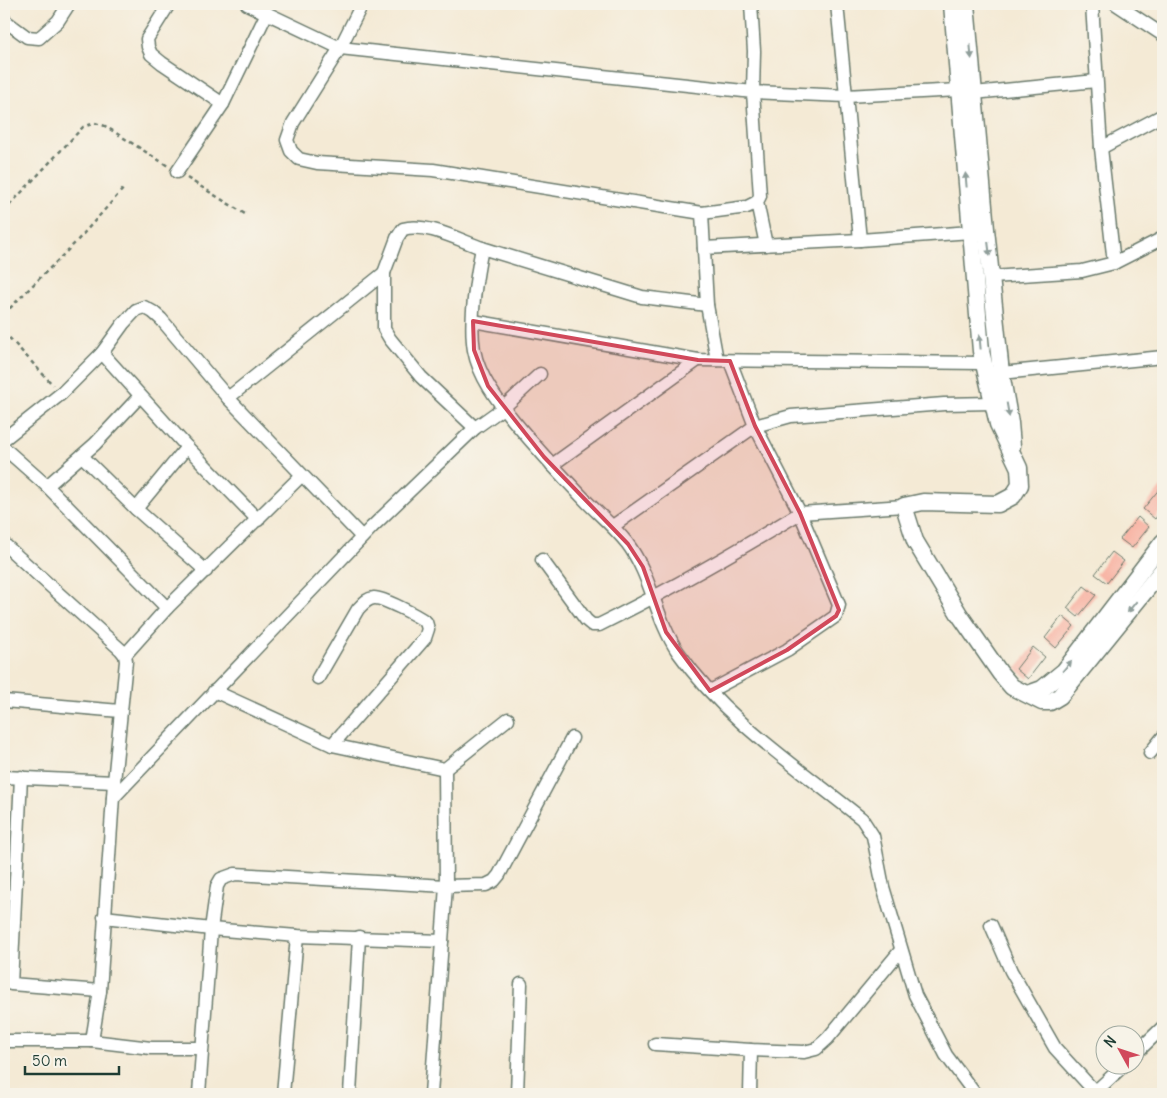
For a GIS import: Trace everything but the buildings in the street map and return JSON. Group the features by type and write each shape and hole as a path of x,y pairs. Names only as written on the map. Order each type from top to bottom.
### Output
{"street":[{"path":"4,20 27,37 38,38 58,21 69,4"},
{"path":"169,4 147,39 151,54 223,104"},
{"path":"247,4 340,48 753,92 846,96 966,92 1096,81"},
{"path":"362,4 340,48 293,124 287,140 290,151 299,159 317,163 433,170 702,213 747,207 757,202 760,196 753,92 752,4"},
{"path":"837,4 860,240"},
{"path":"952,4 986,229 1001,373 1010,423 1012,456"},
{"path":"542,560 586,620 592,625 599,625 654,598 800,514 904,506 923,502 998,504 1013,496 1020,484 1019,468 998,424 983,363 970,232 966,92 966,4"},
{"path":"1092,4 1101,148 1114,264"},
{"path":"1116,4 1163,35"},
{"path":"177,172 223,104 267,13"},
{"path":"1101,148 1163,115"},
{"path":"757,202 766,245"},
{"path":"702,213 707,305 717,360"},
{"path":"475,428 420,377 384,330 384,273 397,238 403,229 413,226 426,228 482,248 642,297 707,305"},
{"path":"704,248 970,232"},
{"path":"992,277 1082,271 1114,264 1163,238"},
{"path":"482,248 473,321 474,350 479,368 488,386 503,408 552,465 613,526 628,544 643,567 666,632 678,652 720,703 750,731 862,819 868,826 873,836 883,887 914,995 946,1054 975,1094"},
{"path":"228,398 384,273"},
{"path":"4,440 62,393 102,353 123,324 136,310 144,307 161,319 228,398 301,476 362,537"},
{"path":"473,321 698,360 983,363"},
{"path":"102,353 187,447 258,520"},
{"path":"1001,373 1163,357"},
{"path":"552,465 698,360"},
{"path":"710,691 787,650 836,616 839,605 800,514 755,426 730,361"},
{"path":"113,798 362,537 475,428 503,408 540,374"},
{"path":"47,486 95,444 140,396"},
{"path":"613,526 755,426 791,416 992,402"},
{"path":"136,508 187,447"},
{"path":"4,448 47,486 167,608"},
{"path":"82,456 206,571"},
{"path":"125,655 167,608 301,476"},
{"path":"904,506 915,541 958,614 1012,687 1042,702 1050,702 1060,696 1163,569"},
{"path":"1028,694 1042,688 1064,671 1163,542"},
{"path":"4,544 125,655 126,661 114,782 100,991 92,1041"},
{"path":"318,678 358,609 366,600 376,598 418,616 426,622 428,629 425,638 332,746"},
{"path":"214,691 332,746 445,769"},
{"path":"4,701 120,711"},
{"path":"445,769 508,718"},
{"path":"1150,753 1163,737"},
{"path":"199,1094 211,929 217,886 222,879 235,874 446,886 486,885 494,881 499,875 572,738"},
{"path":"432,1094 446,886 445,769"},
{"path":"4,776 114,782"},
{"path":"21,777 7,984 100,991"},
{"path":"104,917 297,936 442,941"},
{"path":"991,925 1011,971 1056,1048 1096,1093 1113,1076"},
{"path":"283,1094 297,936"},
{"path":"350,1094 359,937"},
{"path":"655,1044 804,1052 816,1049 828,1038 901,950"},
{"path":"517,1094 521,984"},
{"path":"1144,1045 1163,1027"},
{"path":"4,1041 92,1041 151,1048 202,1048"},
{"path":"750,1094 751,1050"}],"path":[{"path":"4,211 83,127 95,123 105,126 245,214"},
{"path":"4,314 76,242 124,188"},
{"path":"4,332 62,393"}],"highlighted area":[{"path":"473,321 698,360 730,361 755,426 800,513 839,610 836,616 787,650 710,691 666,632 643,567 628,544 544,457 488,386 474,350"}]}
